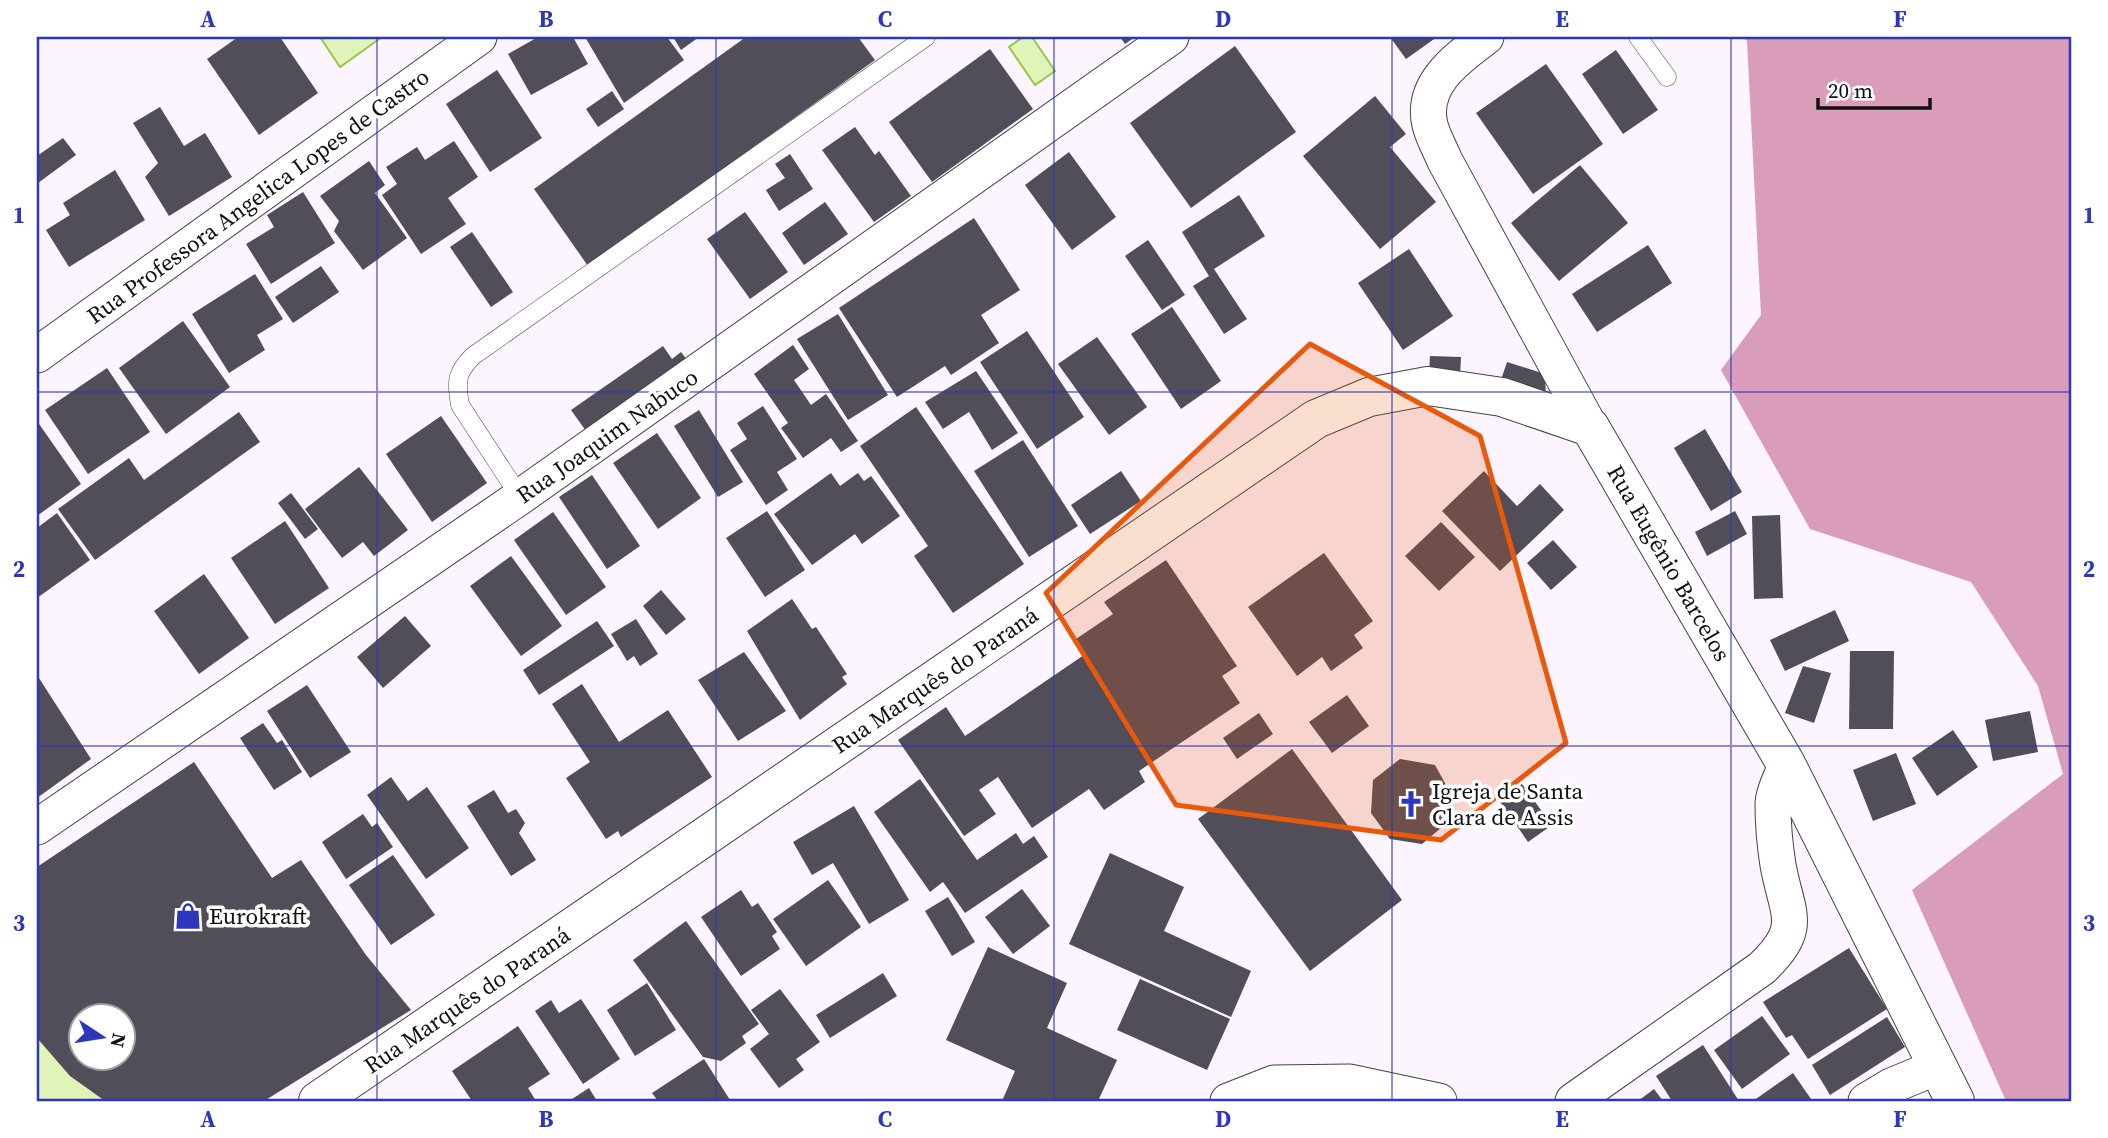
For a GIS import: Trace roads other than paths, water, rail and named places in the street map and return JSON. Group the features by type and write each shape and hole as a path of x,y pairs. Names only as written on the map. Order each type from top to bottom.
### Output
{"street":[{"name":"Rua Professora Angelica Lopes de Castro","path":"37,355 479,37"},
{"name":"Rua Joaquim Nabuco","path":"37,827 520,498 1171,37"},
{"name":"Rua Eugênio Barcelos","path":"1486,37 1451,63 1438,80 1430,101 1429,123 1445,161 1590,427 1786,764 1955,1101"},
{"name":"Rua Marquês do Paraná","path":"318,1101 1316,419 1369,397 1427,386 1502,397 1590,427"},
{"path":"1573,1101 1762,968 1781,950 1788,931 1790,910 1778,865 1773,802 1786,764"},
{"path":"1866,1101 1891,1086 1937,1068"},
{"path":"1228,1101 1275,1083 1350,1082 1439,1101"}],"lane":[{"path":"520,498 460,405 457,388 461,369 473,356 926,37"},
{"path":"1638,37 1667,77"}],"waterway":[{"path":"37,1066 79,1101"}],"place":[{"name":"Igreja de Santa Clara de Assis","path":"1411,804"},
{"name":"Eurokraft","path":"188,916"}]}
